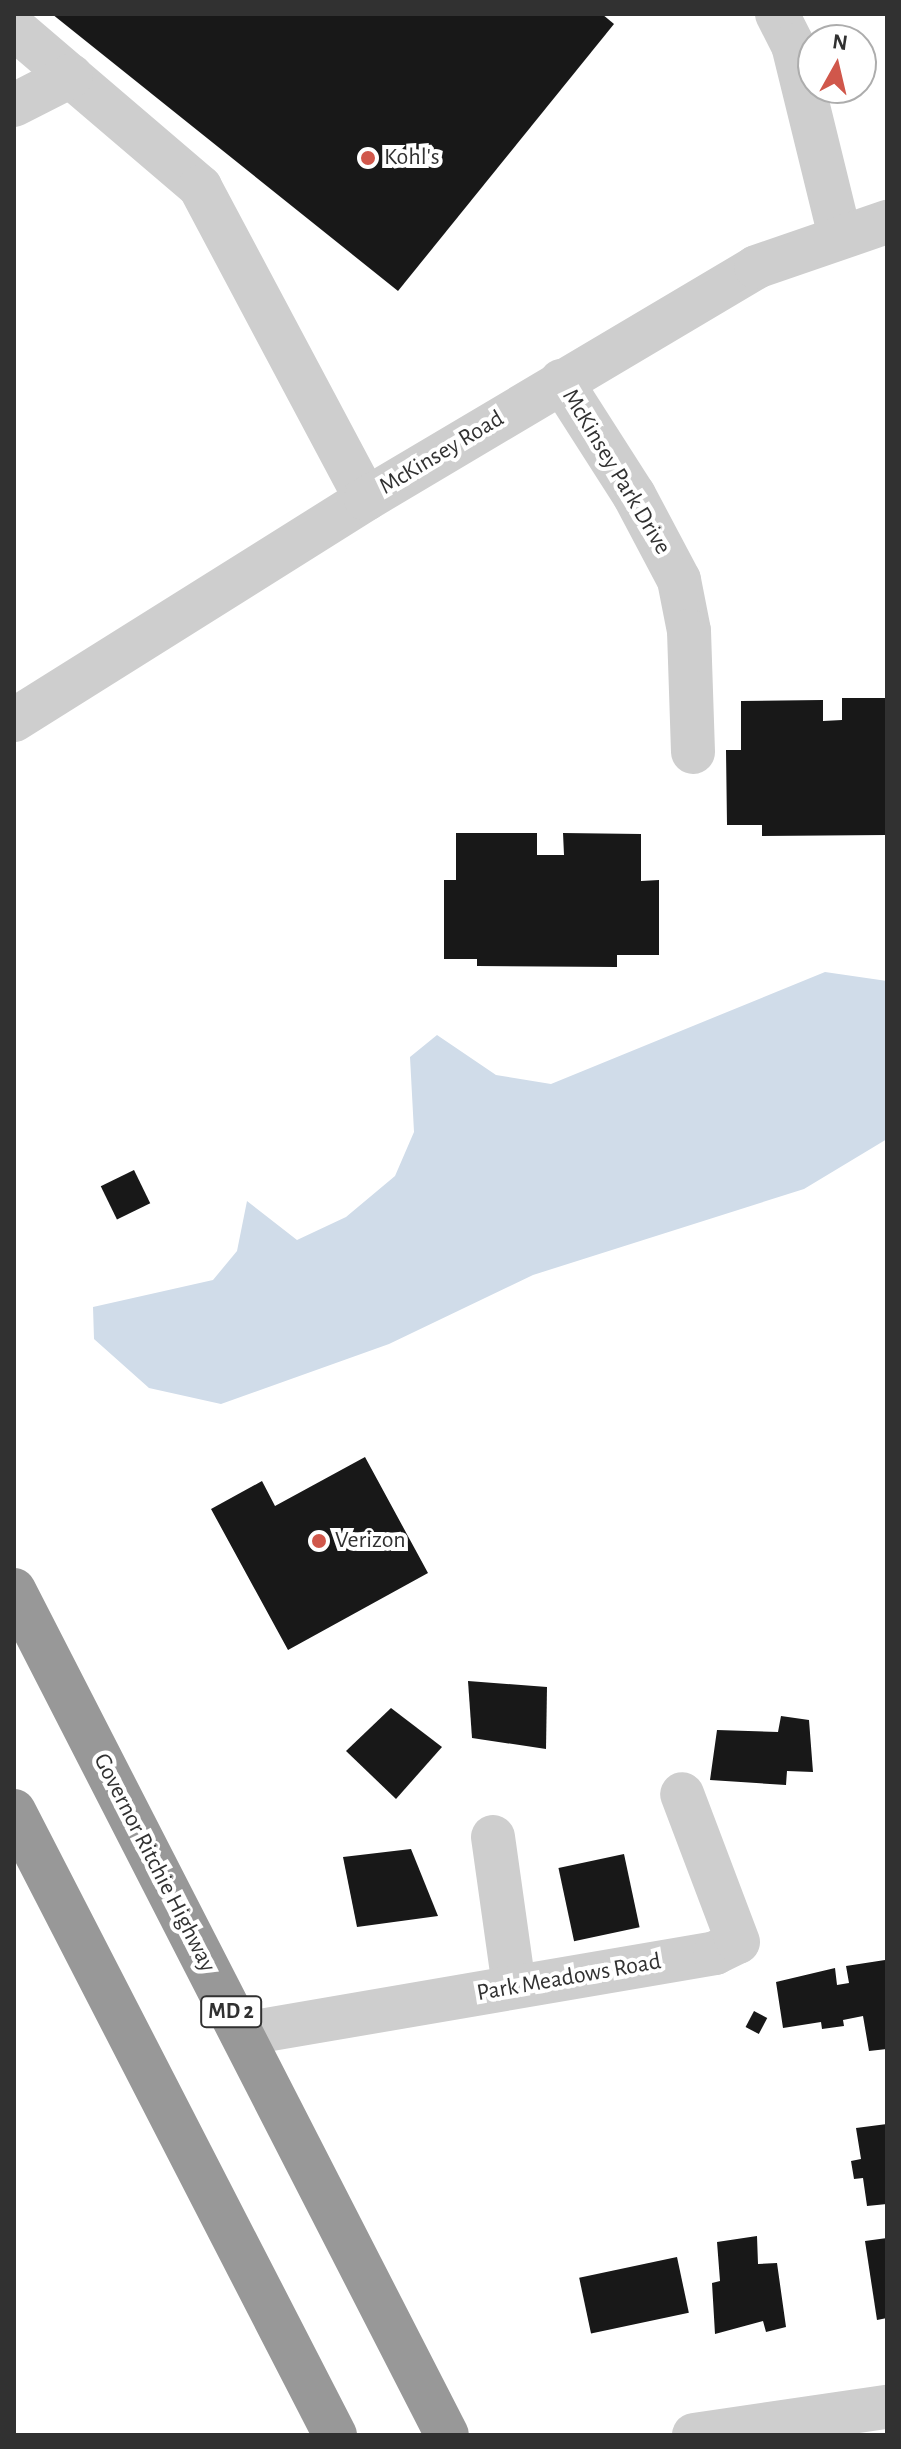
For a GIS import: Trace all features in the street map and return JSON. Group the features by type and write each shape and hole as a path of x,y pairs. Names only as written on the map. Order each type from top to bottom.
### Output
{"highway":[{"name":"Governor Ritchie Highway","path":"14,1590 447,2435"},
{"path":"14,1811 335,2435"}],"street":[{"path":"777,14 793,45 840,236"},
{"path":"14,28 200,187 366,499"},
{"path":"14,105 71,76"},
{"name":"McKinsey Road","path":"14,720 366,499 756,267 887,222"},
{"name":"McKinsey Park Drive","path":"561,381 642,508 679,580 689,631 693,752"},
{"name":"Park Meadows Road","path":"242,2034 715,1953 738,1942 682,1794"},
{"path":"493,1837 514,1987"},
{"path":"694,2435 887,2407"}],"shaded area":[{"path":"825,972 887,981 887,1139 804,1189 533,1275 389,1344 221,1404 149,1388 94,1339 93,1307 213,1280 237,1251 247,1201 297,1240 346,1217 395,1176 414,1132 410,1057 437,1035 496,1075 551,1084"}],"building":[{"name":"Kohl's","path":"52,14 602,14 614,24 398,291"},
{"path":"842,698 887,698 887,835 762,836 762,825 727,825 726,750 741,750 741,701 823,700 823,721 842,720"},
{"path":"456,833 537,833 537,855 564,855 563,833 641,834 641,881 659,880 659,955 617,955 617,967 477,966 477,959 444,959 444,880 456,880"},
{"path":"134,1170 150,1203 117,1219 101,1186"},
{"name":"Verizon","path":"365,1457 428,1573 288,1650 211,1509 262,1481 275,1506"},
{"path":"468,1681 547,1687 546,1749 472,1738"},
{"path":"391,1708 442,1747 396,1799 346,1751"},
{"path":"781,1716 809,1720 813,1772 787,1771 786,1785 710,1780 717,1730 778,1732"},
{"path":"411,1849 438,1916 357,1927 343,1857"},
{"path":"624,1854 640,1927 574,1941 558,1868"},
{"path":"885,1960 887,2049 869,2051 863,2016 843,2020 844,2026 822,2029 821,2022 783,2028 776,1982 835,1968 837,1985 849,1983 846,1966"},
{"path":"754,2011 767,2018 759,2034 746,2027"},
{"path":"887,2124 887,2204 867,2206 863,2178 854,2179 851,2161 861,2159 856,2128"},
{"path":"757,2236 758,2264 777,2263 786,2327 766,2332 763,2321 715,2334 712,2283 720,2281 717,2242"},
{"path":"887,2238 887,2318 877,2320 865,2241"},
{"path":"677,2257 689,2313 591,2334 579,2278"}],"place":[{"name":"Kohl's","path":"368,158"},
{"name":"Verizon","path":"319,1541"}]}
